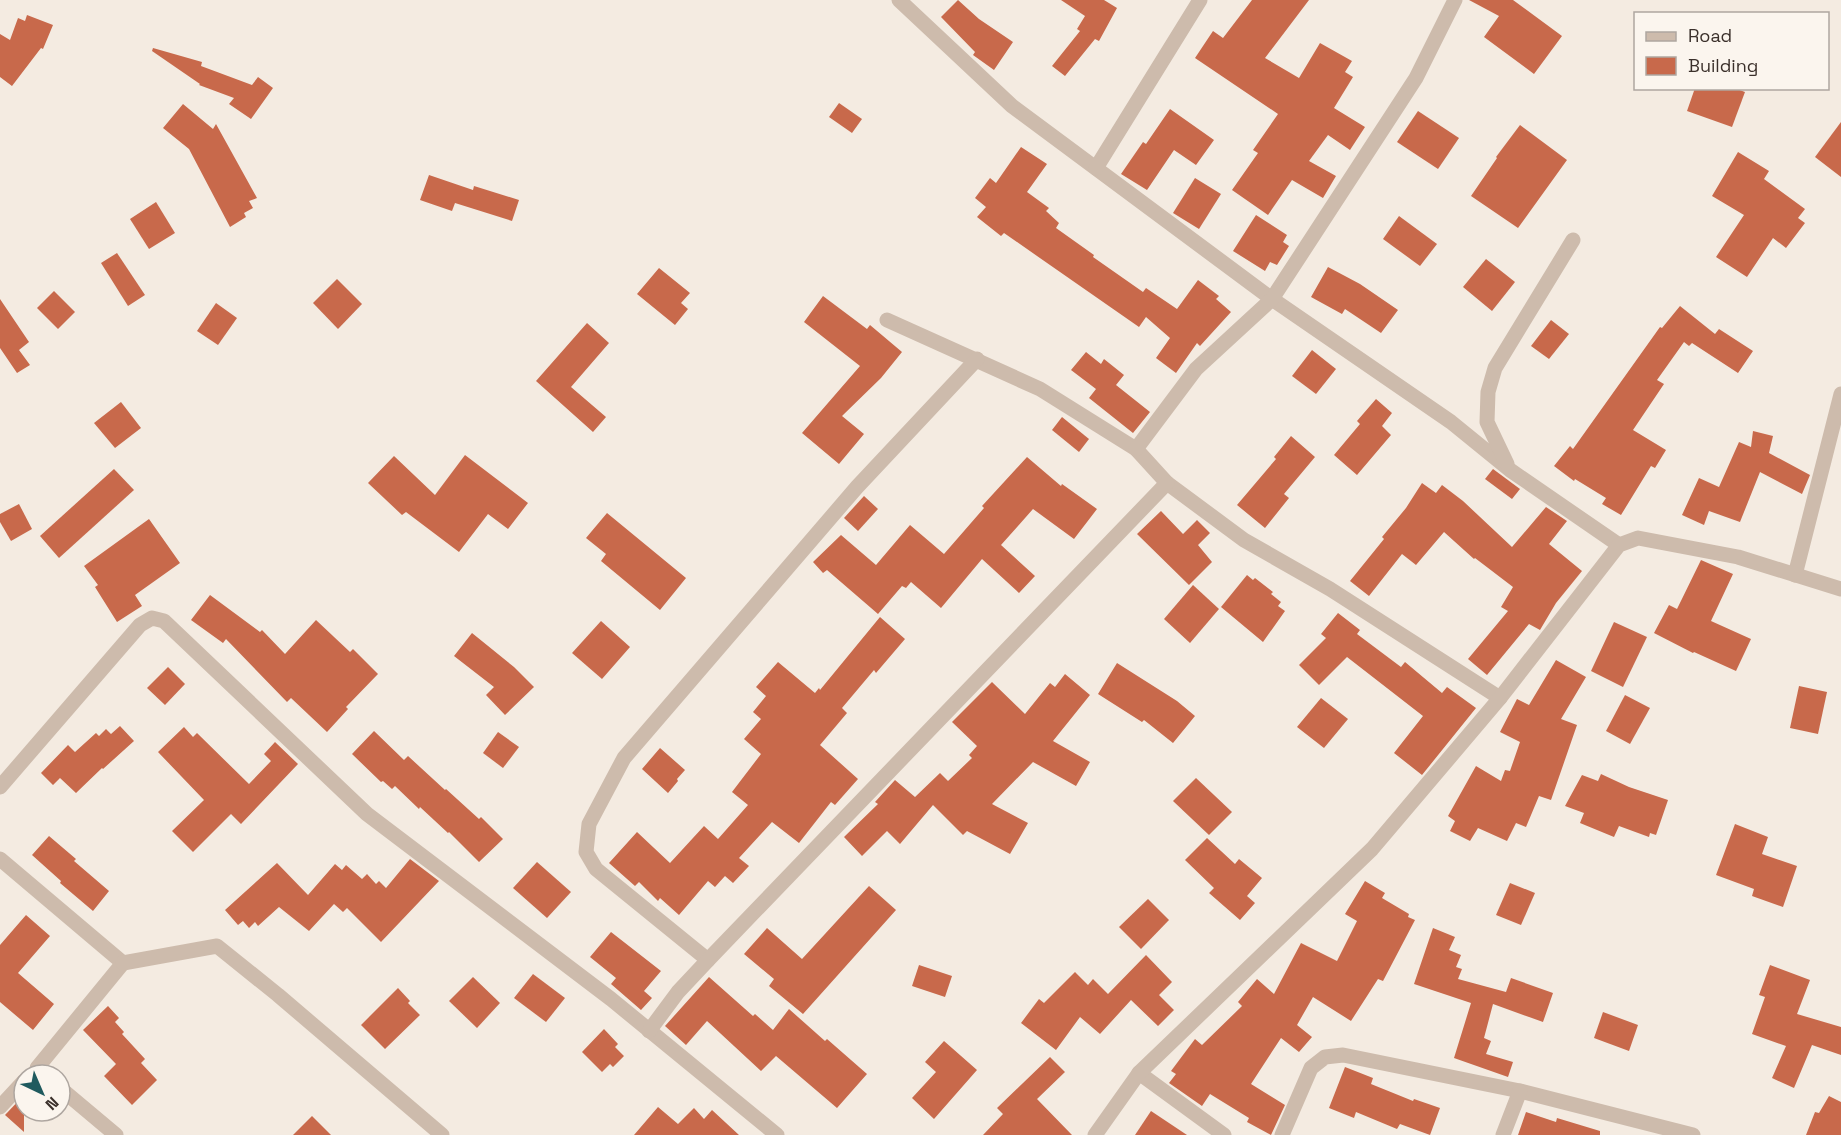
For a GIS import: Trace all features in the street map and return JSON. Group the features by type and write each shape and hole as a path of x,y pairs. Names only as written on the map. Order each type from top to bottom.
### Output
{"street":[{"path":"899,0 1012,106 1272,299 1451,422 1510,470 1619,545"},
{"path":"1096,168 1200,0"},
{"path":"1136,449 1196,369 1272,299 1416,78 1455,0"},
{"path":"1510,470 1487,422 1488,392 1495,368 1573,240"},
{"path":"887,320 1040,389 1136,449 1167,483 1244,540 1330,589 1500,698"},
{"path":"708,960 596,869 586,852 589,824 624,758 857,487 977,359"},
{"path":"1795,575 1841,394"},
{"path":"649,1030 678,992 708,960 1167,483"},
{"path":"1095,1135 1139,1073 1372,849 1500,698 1619,545 1638,538 1738,557 1841,589"},
{"path":"0,787 140,625 152,618 164,621 367,814 611,999 777,1135"},
{"path":"0,860 123,963"},
{"path":"45,1063 123,963 217,946 287,1002 442,1135"},
{"path":"1282,1135 1311,1068 1325,1058 1343,1055 1520,1091 1693,1135"},
{"path":"1139,1073 1224,1135"},
{"path":"1503,1135 1520,1091"},
{"path":"0,1107 12,1094"},
{"path":"72,1098 116,1135"}],"building":[{"path":"958,0 979,19 1013,42 994,70 973,55 975,52 941,17"},
{"path":"1061,0 1104,0 1117,8 1099,41 1095,39 1065,76 1052,66 1080,31 1077,29 1085,16"},
{"path":"1252,0 1309,0 1265,58 1299,78 1320,43 1352,61 1345,72 1353,77 1334,108 1365,127 1350,150 1328,135 1309,161 1336,176 1323,198 1292,180 1268,215 1232,190 1258,153 1253,150 1278,114 1195,58 1213,31 1223,38"},
{"path":"1469,0 1513,0 1562,36 1534,74 1484,37 1499,16"},
{"path":"27,15 53,25 43,49 41,48 12,86 0,77 0,34 10,40 18,18 25,21"},
{"path":"153,48 202,62 201,66 252,85 258,77 273,88 251,119 229,104 234,98 199,85 152,51"},
{"path":"1694,90 1745,92 1732,127 1687,111"},
{"path":"839,103 862,119 852,133 829,117"},
{"path":"183,104 213,129 216,124 257,198 249,201 253,208 244,213 246,217 230,227 189,149 163,128"},
{"path":"1170,109 1214,140 1196,165 1174,150 1147,190 1121,174 1143,142 1146,144"},
{"path":"1418,111 1459,138 1438,169 1397,142"},
{"path":"1841,122 1841,177 1815,157"},
{"path":"1520,125 1567,160 1518,228 1471,196"},
{"path":"1021,147 1047,164 1027,192 1049,208 1046,211 1059,223 1056,228 1143,292 1146,288 1177,309 1198,280 1219,296 1216,299 1231,312 1200,346 1197,343 1176,373 1156,358 1170,338 1146,317 1139,327 1004,233 1001,236 977,217 986,207 975,198 990,178 996,183"},
{"path":"1738,152 1769,171 1764,179 1805,209 1798,218 1805,223 1786,248 1773,238 1747,277 1716,257 1744,215 1712,196"},
{"path":"429,175 473,190 474,186 519,200 512,221 455,203 452,211 420,200"},
{"path":"1195,178 1221,194 1199,229 1173,213"},
{"path":"156,202 175,233 149,249 130,219"},
{"path":"1256,215 1287,235 1283,242 1289,246 1277,265 1270,262 1265,271 1233,251"},
{"path":"1399,216 1437,244 1420,266 1383,239"},
{"path":"117,253 145,295 128,306 101,263"},
{"path":"1486,259 1515,282 1492,311 1463,287"},
{"path":"1328,267 1360,284 1398,310 1381,333 1345,309 1342,314 1311,297"},
{"path":"659,268 690,293 681,303 688,309 675,325 637,294"},
{"path":"337,279 362,304 338,329 313,303"},
{"path":"54,291 75,312 58,329 37,308"},
{"path":"823,296 867,329 870,325 902,352 881,378 842,416 864,434 839,464 802,433 860,366 804,322"},
{"path":"0,299 29,342 19,350 30,365 17,373 0,348"},
{"path":"216,303 237,318 218,345 197,331"},
{"path":"1680,306 1715,334 1719,329 1753,351 1738,373 1692,343 1689,346 1684,342 1657,380 1664,384 1633,430 1666,450 1655,468 1651,466 1621,515 1602,504 1606,498 1575,479 1574,481 1554,466 1570,446 1573,449 1660,327 1662,328"},
{"path":"1551,320 1569,334 1549,359 1531,346"},
{"path":"587,323 609,343 571,387 606,417 593,432 536,381"},
{"path":"1312,350 1336,369 1316,394 1292,376"},
{"path":"1086,352 1101,364 1104,359 1124,375 1116,385 1150,412 1133,433 1089,398 1096,389 1071,370"},
{"path":"1376,399 1392,413 1382,426 1391,435 1357,475 1334,455 1360,424 1357,421"},
{"path":"121,402 141,428 115,448 94,423"},
{"path":"1062,417 1089,439 1079,452 1052,430"},
{"path":"1753,431 1773,436 1769,453 1810,475 1802,494 1760,472 1740,522 1709,511 1704,525 1682,515 1699,478 1719,487 1739,442 1751,447"},
{"path":"1291,436 1315,457 1284,494 1289,498 1265,528 1237,505 1276,459 1274,457"},
{"path":"465,455 528,503 508,529 488,514 459,552 406,512 402,515 368,483 394,456 435,495"},
{"path":"1027,457 1061,486 1062,484 1097,509 1074,539 1033,509 1001,545 1035,576 1019,593 982,559 941,608 911,582 906,588 902,586 878,614 827,570 823,573 813,562 841,535 876,565 910,525 944,554 984,508 982,506"},
{"path":"114,469 134,490 59,558 40,536"},
{"path":"1493,469 1520,489 1512,499 1485,479"},
{"path":"1422,483 1436,493 1442,485 1463,501 1512,547 1546,507 1567,521 1549,544 1582,571 1556,603 1540,630 1529,624 1487,675 1468,659 1508,611 1501,607 1513,587 1474,559 1444,532 1416,565 1402,554 1369,596 1350,581 1384,539 1382,537 1406,508"},
{"path":"864,496 878,509 858,531 844,518"},
{"path":"19,504 32,529 11,541 0,522 0,514"},
{"path":"1161,511 1183,534 1197,520 1210,533 1198,545 1212,562 1189,585 1137,534"},
{"path":"607,513 686,578 660,610 601,561 606,554 586,538"},
{"path":"149,519 180,563 135,595 142,606 117,622 95,587 98,585 84,566"},
{"path":"1701,560 1733,574 1711,621 1751,639 1736,671 1654,633 1669,605 1677,609"},
{"path":"1247,575 1253,580 1255,578 1273,592 1271,594 1281,602 1278,606 1285,611 1263,642 1221,607"},
{"path":"1193,585 1219,609 1190,643 1164,619"},
{"path":"210,595 260,632 262,630 285,654 316,620 350,652 353,649 378,674 346,707 348,709 327,732 291,698 287,702 226,639 223,643 191,620"},
{"path":"1338,613 1360,630 1357,634 1401,667 1405,662 1442,693 1447,687 1476,708 1422,775 1394,753 1423,716 1347,657 1319,685 1299,665 1326,638 1321,634"},
{"path":"880,617 905,639 876,673 874,670 842,708 847,713 820,745 858,779 835,805 831,802 799,843 772,822 739,858 749,866 733,883 725,876 715,887 708,881 679,915 660,898 658,901 639,882 635,886 609,863 637,832 670,863 704,826 718,839 748,805 732,792 761,754 744,739 761,719 753,712 766,696 756,687 778,662 815,693 819,688 820,690"},
{"path":"601,621 630,647 602,679 572,653"},
{"path":"1614,622 1647,637 1623,687 1591,671"},
{"path":"472,633 514,667 534,687 505,715 486,695 494,687 454,656"},
{"path":"1556,660 1586,677 1561,719 1577,725 1551,800 1539,796 1526,827 1516,823 1507,841 1478,828 1470,841 1450,831 1455,821 1448,816 1476,766 1501,781 1505,770 1510,771 1520,742 1500,732 1517,699 1529,705"},
{"path":"1117,663 1177,701 1195,716 1173,743 1144,720 1142,722 1098,694"},
{"path":"168,667 185,684 165,705 147,688"},
{"path":"1065,674 1090,695 1053,741 1090,762 1076,786 1033,762 992,804 1028,823 1010,854 967,831 963,835 933,805 900,844 887,831 862,856 844,837 878,804 875,802 895,780 915,797 940,773 948,781 972,758 969,755 977,746 952,722 992,682 1025,714 1050,683 1055,687"},
{"path":"1799,686 1827,692 1818,734 1790,728"},
{"path":"1625,695 1650,708 1630,744 1606,731"},
{"path":"1321,698 1348,719 1324,748 1297,727"},
{"path":"120,726 134,741 76,793 60,778 53,785 41,773 68,745 75,752 96,733 99,736 106,729 111,734"},
{"path":"184,727 193,737 197,733 249,784 271,761 264,754 275,742 298,764 241,824 231,814 193,852 172,831 204,800 158,752"},
{"path":"374,731 404,760 408,756 479,819 481,817 503,839 479,862 449,832 420,807 419,809 395,786 392,789 383,781 381,782 352,754"},
{"path":"498,732 519,747 503,768 483,753"},
{"path":"660,748 685,770 668,793 642,769"},
{"path":"1601,774 1629,787 1668,800 1656,835 1650,833 1649,837 1619,826 1614,837 1580,823 1584,813 1565,806 1582,775 1598,781"},
{"path":"1196,778 1232,812 1209,835 1173,801"},
{"path":"1735,824 1768,837 1762,854 1797,866 1783,907 1752,896 1754,889 1716,875"},
{"path":"49,836 109,891 93,911 32,855"},
{"path":"1207,838 1235,864 1239,859 1262,878 1247,896 1255,903 1240,920 1209,893 1214,888 1185,860"},
{"path":"410,859 439,881 381,942 347,908 343,912 334,904 309,931 279,907 258,926 255,922 249,928 243,921 238,925 225,910 277,863 308,895 335,864 342,870 346,865 362,879 367,874 376,884 379,881 386,888"},
{"path":"537,862 571,892 547,918 513,888"},
{"path":"1365,881 1385,893 1382,898 1415,920 1383,981 1378,979 1351,1021 1313,997 1297,1025 1312,1037 1299,1052 1281,1038 1251,1084 1285,1105 1271,1135 1247,1122 1249,1118 1210,1094 1202,1106 1169,1083 1176,1074 1171,1071 1195,1039 1202,1045 1242,1006 1238,1002 1257,979 1274,994 1301,943 1337,961 1357,921 1345,914"},
{"path":"1510,883 1535,893 1521,925 1496,915"},
{"path":"869,886 896,910 803,1014 769,986 774,979 744,954 767,928 802,959"},
{"path":"1148,899 1169,920 1141,949 1119,927"},
{"path":"26,915 50,936 18,973 54,1004 33,1030 0,1002 0,945"},
{"path":"1433,928 1455,937 1449,950 1461,955 1456,967 1462,969 1458,979 1506,992 1511,978 1553,993 1543,1022 1493,1004 1484,1038 1491,1041 1486,1054 1513,1062 1508,1077 1454,1058 1471,1003 1414,984"},
{"path":"611,932 661,971 644,991 652,998 641,1010 611,984 616,978 590,957"},
{"path":"1146,955 1172,982 1159,995 1174,1010 1158,1026 1131,1000 1100,1034 1080,1017 1056,1050 1021,1023 1039,999 1044,1003 1075,972 1088,985 1093,979 1108,994"},
{"path":"919,965 952,976 945,997 912,986"},
{"path":"1770,965 1810,980 1797,1014 1841,1027 1841,1055 1812,1045 1794,1088 1772,1078 1786,1046 1752,1034 1765,997 1759,995"},
{"path":"533,974 565,998 546,1022 514,998"},
{"path":"473,977 500,1003 477,1028 449,1001"},
{"path":"709,977 753,1016 755,1014 773,1030 789,1009 867,1074 837,1108 776,1056 761,1071 707,1021 686,1045 665,1026"},
{"path":"398,988 420,1015 385,1049 361,1025"},
{"path":"108,1006 119,1018 115,1022 124,1032 122,1034 145,1059 141,1063 157,1080 132,1105 104,1076 116,1064 83,1030"},
{"path":"1603,1012 1638,1025 1629,1051 1594,1038"},
{"path":"604,1029 618,1044 615,1047 624,1056 613,1067 610,1064 602,1072 582,1052"},
{"path":"944,1041 977,1070 934,1119 912,1098 936,1072 925,1062"},
{"path":"1050,1057 1065,1072 1037,1099 1072,1135 983,1135 1003,1114 997,1108"},
{"path":"1345,1067 1373,1078 1371,1084 1413,1101 1414,1099 1440,1108 1430,1135 1400,1124 1397,1129 1356,1112 1354,1118 1329,1108"},
{"path":"1829,1096 1841,1102 1841,1135 1806,1135 1815,1112 1819,1113"},
{"path":"658,1107 678,1124 694,1108 704,1119 712,1110 739,1135 634,1135"},
{"path":"12,1108 12,1121 5,1115"},
{"path":"1151,1111 1187,1135 1135,1135"},
{"path":"1526,1112 1556,1122 1557,1118 1600,1131 1600,1135 1518,1135"},
{"path":"312,1116 331,1135 293,1135"},
{"path":"14,1123 24,1123 24,1132"}]}
